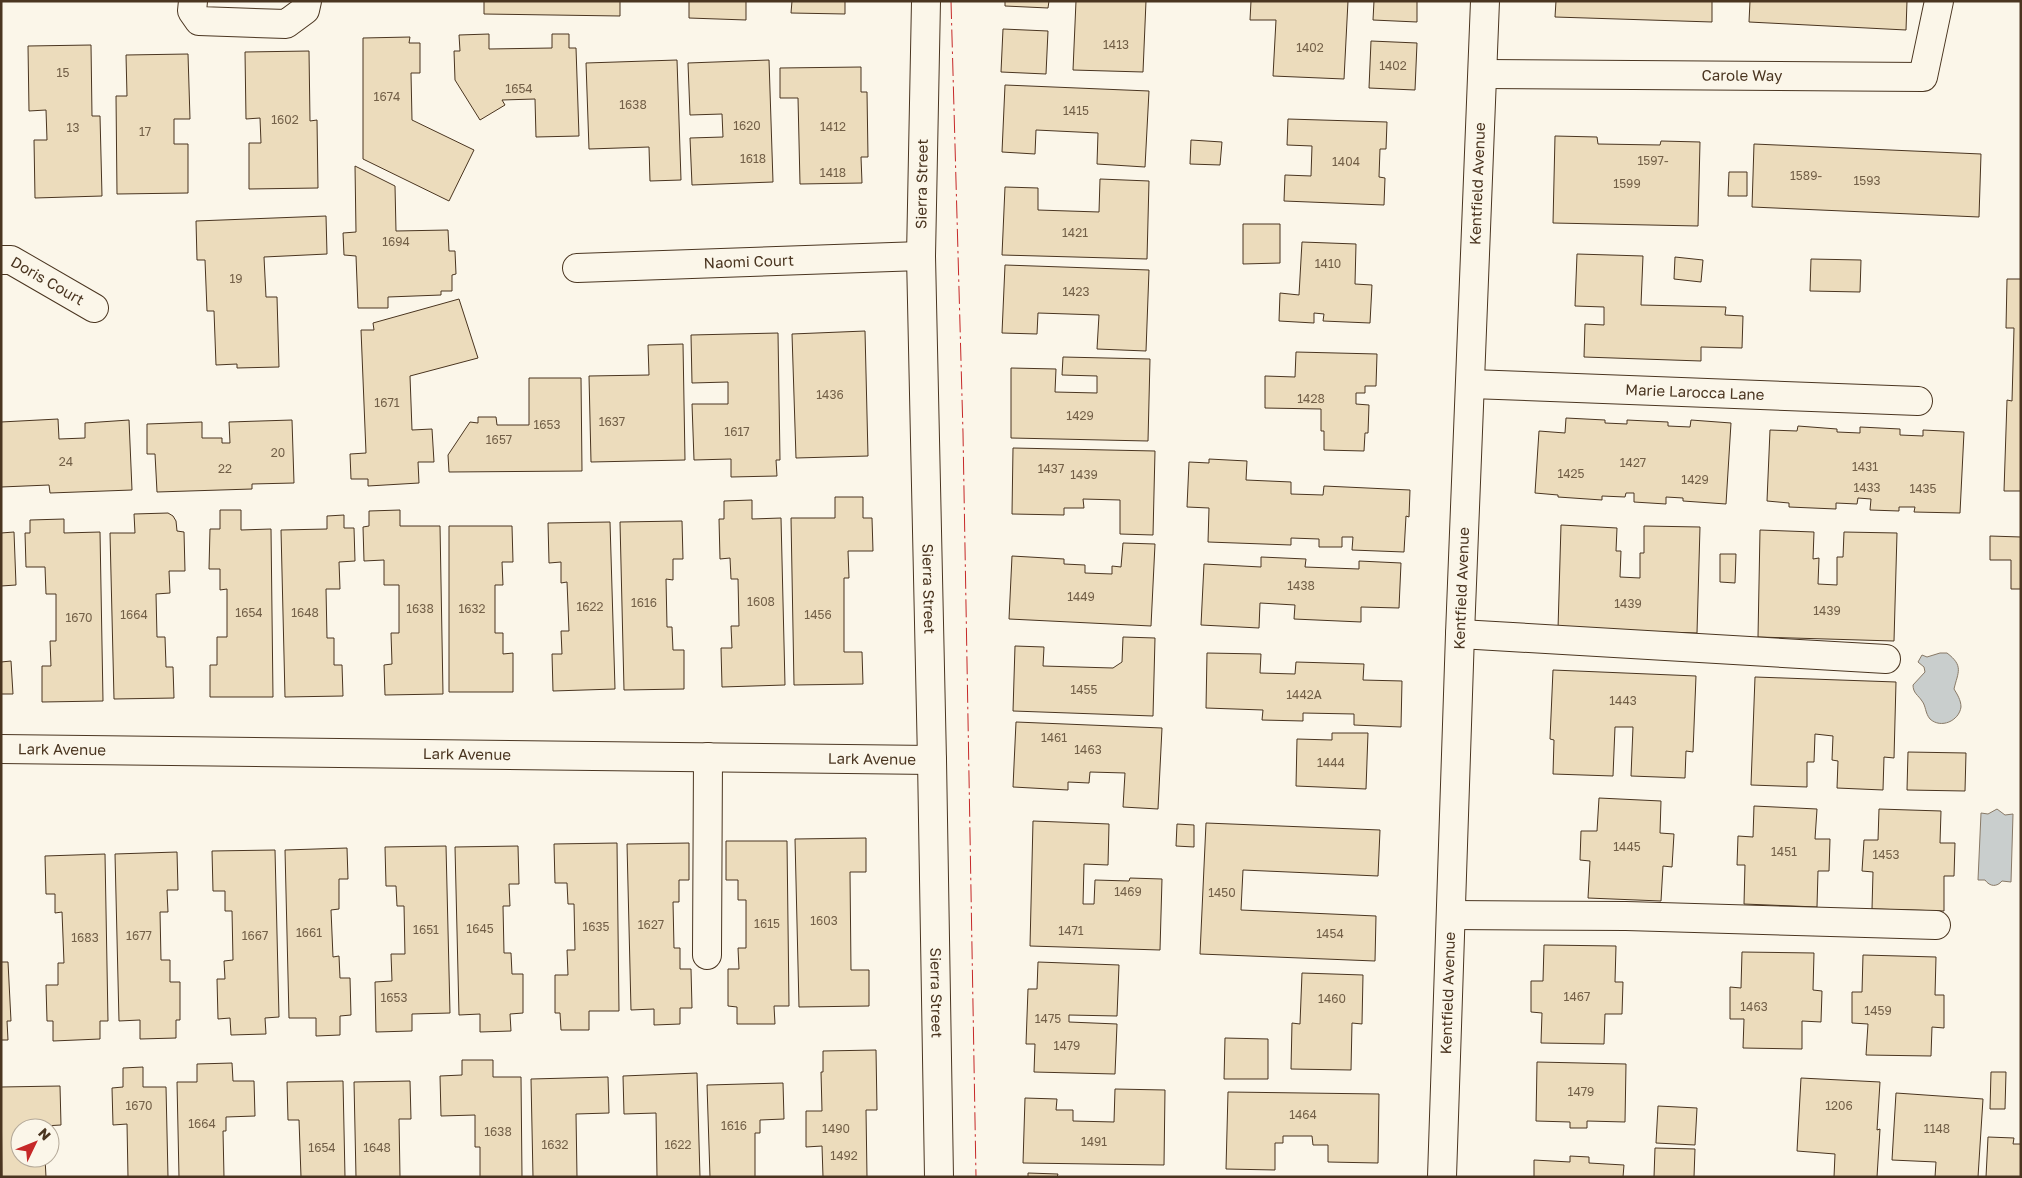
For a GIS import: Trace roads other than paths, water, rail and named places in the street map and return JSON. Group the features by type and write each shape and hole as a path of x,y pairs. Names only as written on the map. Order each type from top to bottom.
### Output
{"street":[{"path":"193,1 192,11 199,21 286,24 305,10 307,1"},
{"name":"Sierra Street","path":"926,1 921,256 939,1177"},
{"name":"Kentfield Avenue","path":"1442,1177 1460,634 1485,1"},
{"name":"Carole Way","path":"1483,74 1923,77 1939,1"},
{"name":"Naomi Court","path":"576,268 921,256"},
{"name":"Doris Court","path":"1,260 12,260 94,308"},
{"name":"Marie Larocca Lane","path":"1471,384 1918,401"},
{"path":"1460,634 1886,660"},
{"name":"Lark Avenue","path":"1,749 932,760"},
{"path":"707,955 708,757"},
{"path":"1451,915 1626,916 1936,925"}]}
